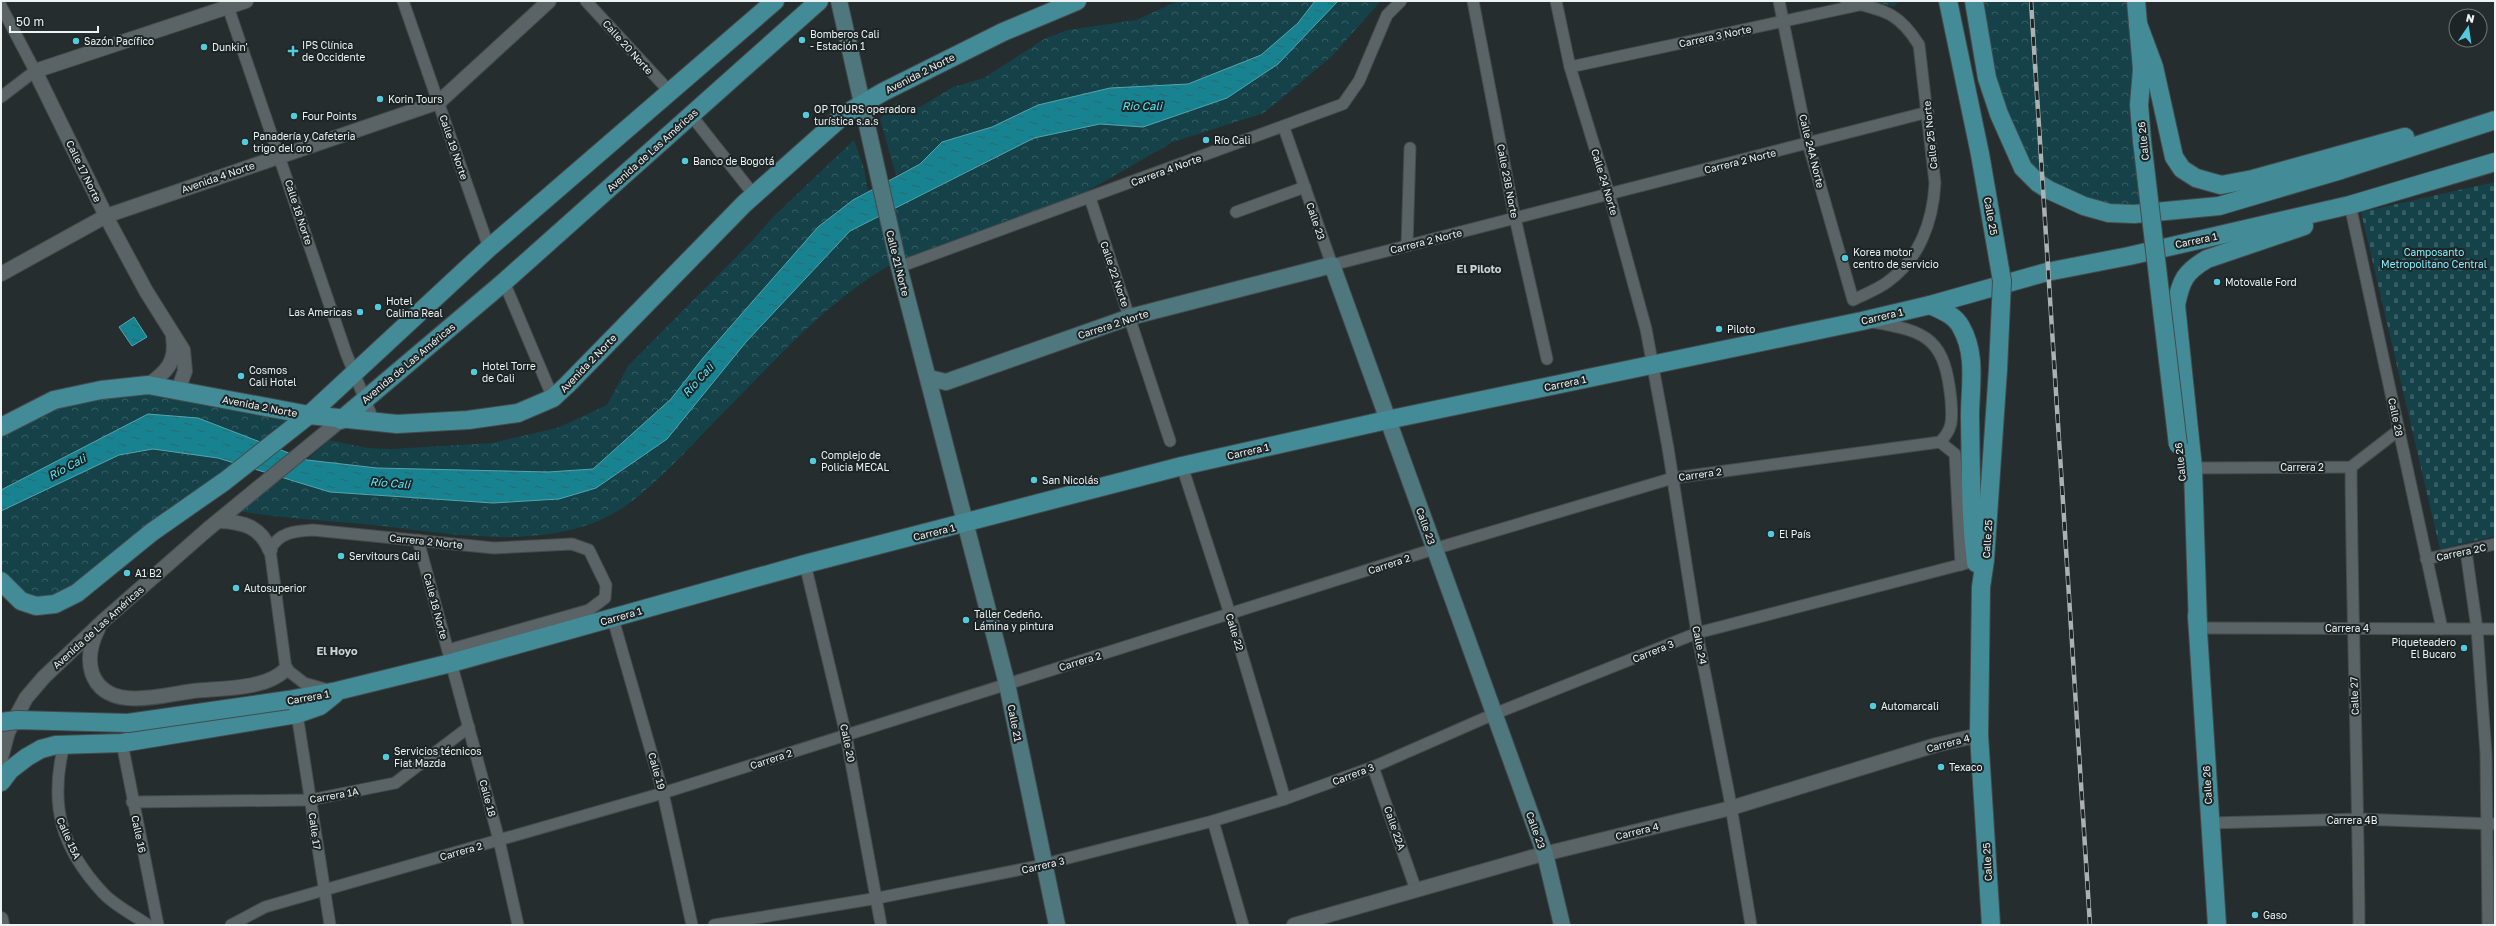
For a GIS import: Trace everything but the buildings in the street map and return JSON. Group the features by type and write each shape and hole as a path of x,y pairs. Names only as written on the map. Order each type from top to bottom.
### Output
{"main road":[{"path":"1,581 21,601 36,606 55,604 77,593 152,532 225,481 284,433 309,416 354,372 489,248 775,1"},
{"name":"Avenida de Las Américas","path":"341,420 504,282 819,1"},
{"name":"Calle 21 Norte","path":"838,1 860,104 875,162 891,235 966,524"},
{"name":"Avenida 2 Norte","path":"1,427 54,400 101,390 148,385 309,416 341,420 397,424 468,420 518,413 553,398 754,195 845,114 860,104 1003,32 1077,1"},
{"name":"Calle 26","path":"2136,1 2142,69 2139,105 2142,141 2198,628 2209,823 2217,925"},
{"path":"1975,3 1987,78 1999,114 2023,168 2038,183 2084,206 2109,213 2134,214 2219,206 2341,170 2495,120"},
{"name":"Calle 25","path":"1949,4 1980,154 2002,281 1998,369 1985,560 1981,587 1979,735 1991,925"},
{"path":"2138,24 2154,67 2174,157 2182,169 2196,178 2209,183 2221,184 2253,179 2495,112"},
{"name":"Carrera 1","path":"5,727 17,720 128,723 292,707 337,691 450,656 613,618 805,564 966,524 1182,466 1387,420 1862,321 1930,305 2047,272 2350,205 2495,162"},
{"path":"2198,628 2193,468 2176,305 2180,286 2185,276 2192,268 2207,259 2318,222 2350,205"},
{"name":"Carrera 2 Norte","path":"946,382 1130,317 1332,265"},
{"name":"Calle 23","path":"1332,265 1545,854 1562,925"},
{"path":"1930,305 1949,314 1961,326 1968,341 1972,362 1968,563 1981,587"},
{"path":"929,378 946,382 935,402"},
{"name":"Calle 21","path":"966,524 1007,684 1056,925"},
{"path":"1,782 10,770 27,757 41,749 64,745 122,743 292,707"}],"street":[{"path":"1,97 36,72 227,4 246,1"},
{"name":"Calle 19 Norte","path":"403,1 489,248"},
{"name":"Avenida 4 Norte","path":"1,274 106,216 438,102 549,1"},
{"name":"Calle 20 Norte","path":"586,1 670,92"},
{"name":"Carrera 4 Norte","path":"899,267 1284,128 1344,104 1359,81 1387,15 1401,1"},
{"name":"Calle 23B Norte","path":"1473,1 1515,218 1547,359"},
{"name":"Calle 24 Norte","path":"1556,1 1570,67 1609,194 1646,329 1653,364"},
{"name":"Calle 24A Norte","path":"1779,1 1808,143 1853,300"},
{"path":"1846,1 1861,5"},
{"name":"Calle 18 Norte","path":"227,4 354,372 374,422"},
{"name":"Carrera 3 Norte","path":"1570,67 1861,5"},
{"name":"Calle 25 Norte","path":"1853,300 1885,284 1901,270 1917,250 1929,224 1934,203 1935,183 1923,66 1916,40 1910,30 1890,13 1861,5"},
{"name":"Calle 17 Norte","path":"1,6 36,72 106,216 146,291 183,350 185,371 178,390"},
{"name":"Carrera 2 Norte","path":"1332,265 1928,112"},
{"path":"691,115 754,195"},
{"name":"Calle 23","path":"1284,128 1332,265"},
{"path":"1407,246 1410,148"},
{"path":"1236,212 1305,187"},
{"name":"Calle 22 Norte","path":"1090,198 1170,441"},
{"name":"Calle 28","path":"2350,205 2442,629"},
{"path":"504,282 553,398"},
{"path":"1862,321 1917,332 1932,342 1942,357 1948,373 1953,423 1950,432 1940,442 1955,454 1968,563"},
{"name":"Calle 17 Norte","path":"148,385 164,375 172,364 175,348 172,333"},
{"name":"Calle 24","path":"1653,364 1673,478 1697,633 1731,808 1751,925"},
{"name":"Avenida de Las Américas","path":"1,758 5,727 34,687 102,622 219,521 341,420"},
{"path":"2351,467 2399,430"},
{"name":"Carrera 2","path":"231,925 265,907 323,889 663,793 1434,549 1673,478 1940,442"},
{"name":"Calle 22","path":"1182,466 1230,614 1285,799"},
{"name":"Carrera 2","path":"2193,468 2351,467"},
{"name":"Calle 27","path":"2351,467 2352,628 2358,819 2359,925"},
{"path":"219,521 244,523 253,527 266,540 270,550 286,669 304,684 314,688 337,691"},
{"name":"Carrera 2 Norte","path":"270,550 282,536 299,530 494,548 572,544 589,550 606,585 605,598 589,610"},
{"name":"Calle 18 Norte","path":"418,540 450,656"},
{"name":"Carrera 2C","path":"2426,559 2495,544"},
{"path":"2466,551 2477,629 2491,754 2491,824 2488,925"},
{"name":"Carrera 3","path":"714,925 878,898 1043,865 1213,820 1285,799 1373,767 1494,714 1697,633 1968,563"},
{"name":"Calle 20","path":"805,564 846,735 878,898 881,925"},
{"name":"Carrera 1","path":"450,656 589,610"},
{"name":"Calle 19","path":"613,618 663,793 692,925"},
{"path":"102,622 92,640 90,651 91,669 100,688 117,697 141,698 265,683 286,669"},
{"name":"Carrera 4","path":"2198,628 2495,629"},
{"name":"Calle 18","path":"450,656 500,840 518,925"},
{"name":"Calle 17","path":"292,707 310,800 323,889 330,925"},
{"name":"Carrera 1A","path":"132,802 310,800 395,783 469,727"},
{"name":"Carrera 4","path":"1294,925 1545,854 1731,808 1936,745 1979,735"},
{"name":"Calle 16","path":"122,743 132,802 158,925"},
{"name":"Calle 15A","path":"64,745 57,781 56,801 59,818 74,854 104,894 148,925"},
{"name":"Calle 22A","path":"1373,767 1416,890"},
{"name":"Carrera 4B","path":"2209,823 2358,819 2491,824"},
{"path":"1213,820 1243,925"},
{"path":"1,919 2,925"}],"green space":[{"path":"1178,1 1315,1 1298,23 1261,55 1188,84 1110,88 1038,105 992,127 942,142 920,164 896,175 880,119 896,103 920,107 953,87 984,78 1046,38 1068,30 1136,20"},
{"path":"1338,1 1381,1 1332,56 1264,113 1173,142 1084,193 897,261 874,275 851,291 810,326 646,490 616,512 588,525 557,533 492,537 281,517 233,510 285,478 330,492 493,503 559,499 667,439 746,342 850,231 1034,138 1100,124 1143,127 1278,64"},
{"path":"1872,1 1899,1 1894,7"},
{"path":"1976,1 2136,1 2149,211 2134,214 2049,190 2010,141"},
{"path":"854,140 864,168 868,191 853,200 703,358 671,399 593,469 548,472 377,468 307,460 329,440 367,448 392,449 492,443 557,428 607,405 628,366 752,241 772,218"},
{"name":"Camposanto Metropolitano Central","path":"2495,182 2495,536 2440,549 2361,212"},
{"path":"148,385 309,415 270,445 198,418 148,415 1,490 1,427 54,400"},
{"path":"153,449 218,458 246,465 77,593 36,606 1,581 1,511 119,455"}],"water":[{"name":"Rio Cali","path":"1315,1 1338,1 1278,64 1227,98 1143,127 1100,124 1034,138 850,231 746,342 667,439 596,488 559,499 493,503 330,492 218,458 153,449 119,455 1,511 1,490 148,414 198,418 307,460 377,468 548,472 593,469 671,399 703,358 818,227 853,200 920,164 942,142 992,127 1038,105 1110,88 1188,84 1261,55 1298,23"},
{"path":"134,317 147,337 132,346 119,327"}],"railway":[{"path":"2031,1 2090,925"}],"place":[{"name":"Bomberos Cali - Estación 1","path":"802,40"},
{"name":"Sazón Pacífico","path":"76,41"},
{"name":"Dunkin'","path":"204,47"},
{"name":"IPS Clínica de Occidente","path":"293,51"},
{"name":"Korin Tours","path":"380,99"},
{"name":"OP TOURS operadora turística s.a.s","path":"806,115"},
{"name":"Four Points","path":"294,116"},
{"name":"Río Cali","path":"1206,140"},
{"name":"Panadería y Cafeteria trigo del oro","path":"245,142"},
{"name":"Banco de Bogotá","path":"685,161"},
{"name":"Korea motor centro de servicio","path":"1845,258"},
{"name":"Motovalle Ford","path":"2217,282"},
{"name":"Hotel Calima Real","path":"378,307"},
{"name":"Las Americas","path":"360,312"},
{"name":"Piloto","path":"1719,329"},
{"name":"Hotel Torre de Cali","path":"474,372"},
{"name":"Cosmos Cali Hotel","path":"241,376"},
{"name":"Complejo de Policia MECAL","path":"813,461"},
{"name":"San Nicolás","path":"1034,480"},
{"name":"El País","path":"1771,534"},
{"name":"Servitours Cali","path":"341,556"},
{"name":"A1 B2","path":"127,573"},
{"name":"Autosuperior","path":"236,588"},
{"name":"Taller Cedeño. Lámina y pintura","path":"966,620"},
{"name":"Piqueteadero El Bucaro","path":"2464,648"},
{"name":"Automarcali","path":"1873,706"},
{"name":"Servicios técnicos Fiat Mazda","path":"386,757"},
{"name":"Texaco","path":"1941,767"},
{"name":"Gaso","path":"2255,915"}],"district":[{"name":"El Piloto","path":"1479,269"},
{"name":"El Hoyo","path":"337,651"}]}
